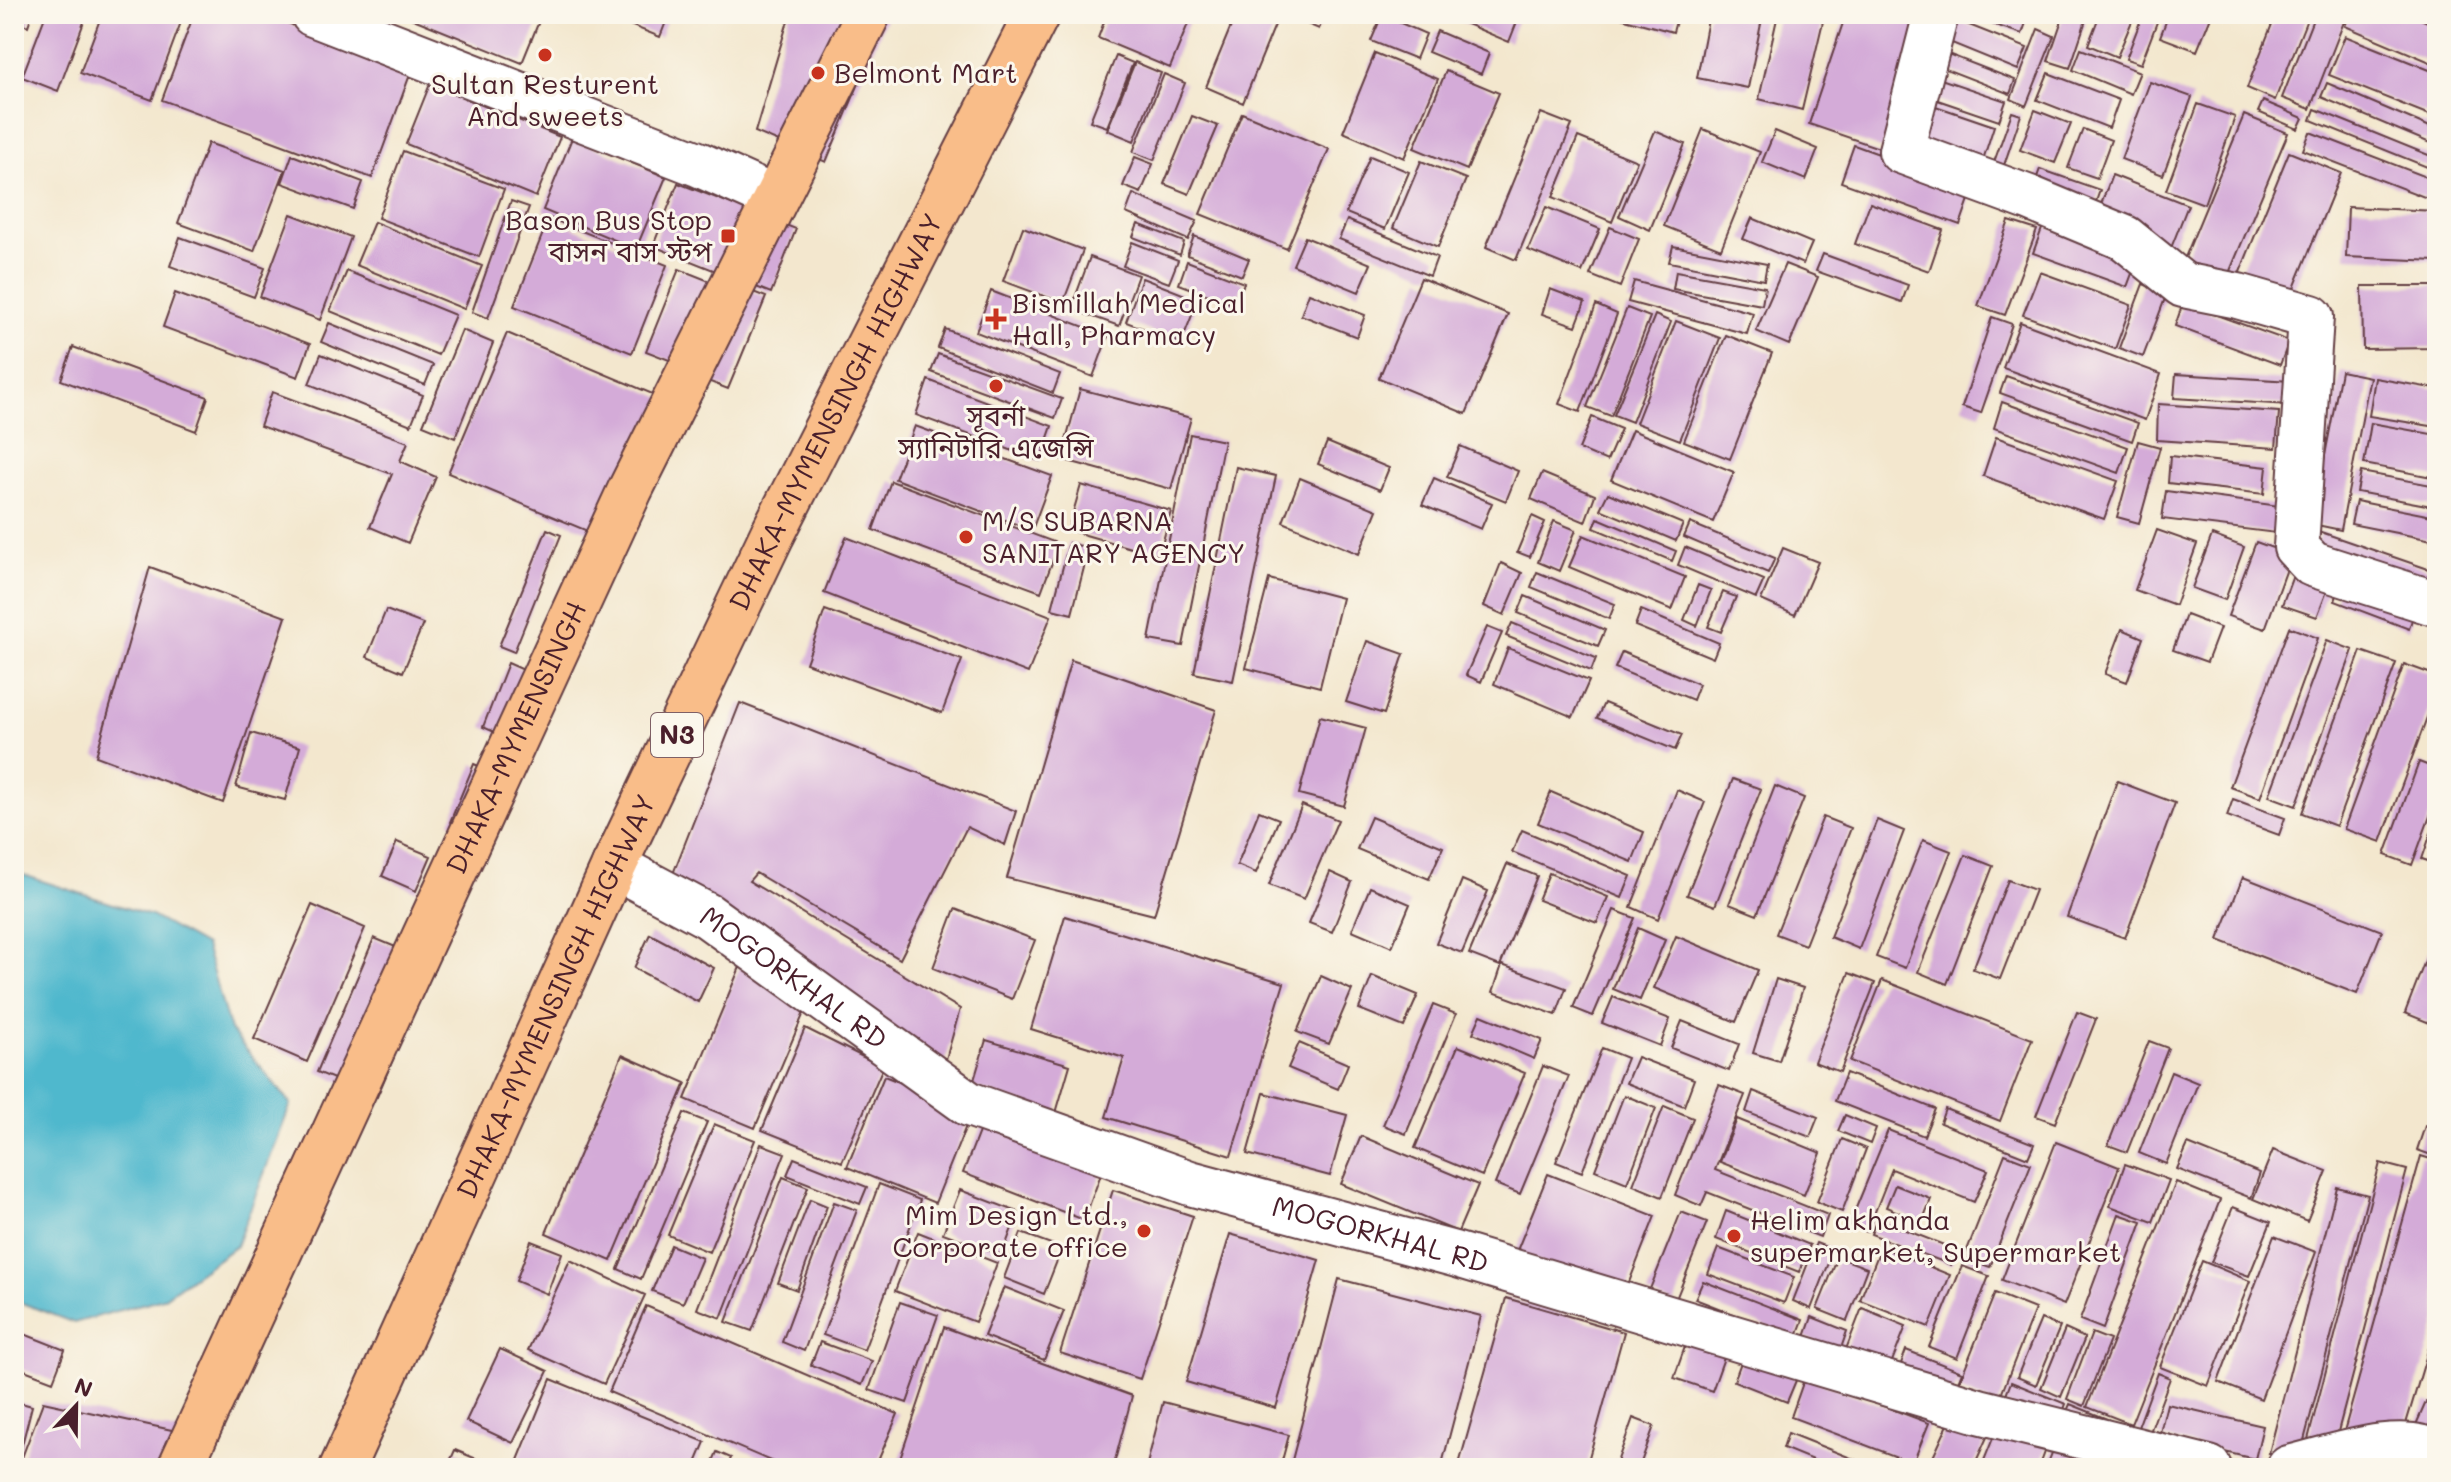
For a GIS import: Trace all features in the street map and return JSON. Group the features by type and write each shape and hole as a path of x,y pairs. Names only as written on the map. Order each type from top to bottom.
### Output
{"highway":[{"name":"DHAKA-MYMENSINGH","path":"180,1468 630,490 868,14"},
{"name":"DHAKA-MYMENSINGH HIGHWAY","path":"342,1468 614,866 772,535 1037,14"}],"street":[{"path":"313,14 655,147 774,198"},
{"path":"1936,14 1901,151 2125,238 2183,285 2238,296 2311,317 2296,547 2312,564 2437,604"},
{"name":"MOGORKHAL RD","path":"614,866 708,916 969,1104 1190,1183 1469,1258 1979,1411 2209,1468"},
{"path":"2289,1468 2380,1447 2422,1444 2437,1454"}],"water":[{"path":"14,872 151,916 205,946 230,1030 291,1104 236,1246 163,1298 74,1323 14,1300"}],"building":[{"path":"14,14 32,14 28,26 14,21"},
{"path":"46,14 87,14 58,91 22,77"},
{"path":"102,14 184,14 152,100 80,73"},
{"path":"194,14 263,14 412,69 372,178 162,100"},
{"path":"401,14 542,14 522,63"},
{"path":"613,14 669,14 660,37 612,18"},
{"name":"Belmont Mart","path":"790,14 888,14 826,162 755,132"},
{"path":"1107,14 1192,14 1170,68 1098,38"},
{"path":"1236,14 1263,14 1277,20 1243,103 1206,87"},
{"path":"1283,14 1325,14 1319,29"},
{"path":"1443,14 1520,14 1509,42"},
{"path":"1606,14 1678,14 1673,32"},
{"path":"1709,14 1763,14 1748,88 1697,78"},
{"path":"1778,14 1824,17 1802,110 1759,99"},
{"path":"1846,14 1928,14 1882,149 1809,124"},
{"path":"1962,14 2029,14 2022,34"},
{"path":"2064,14 2088,14 2070,68 2048,61"},
{"path":"2100,14 2135,14 2117,57 2088,45"},
{"path":"2143,14 2160,14 2141,64 2126,59"},
{"path":"2169,14 2212,14 2197,51 2160,37"},
{"path":"2276,14 2309,14 2275,100 2247,88"},
{"path":"2315,14 2347,14 2310,109 2282,98"},
{"path":"2350,14 2409,14 2437,26 2437,65 2345,26"},
{"path":"1382,15 1426,34 1416,59 1371,41"},
{"path":"1944,15 2027,48 2018,70 1937,37"},
{"path":"2038,29 2054,36 2026,106 2011,99"},
{"path":"1437,31 1489,53 1481,74 1428,52"},
{"path":"2345,36 2437,73 2437,118 2329,75"},
{"path":"1935,49 2015,80 2010,94 1930,63"},
{"path":"2081,49 2140,72 2131,94 2073,70"},
{"path":"1375,53 1438,79 1404,158 1343,132"},
{"path":"1116,56 1133,63 1107,127 1090,121"},
{"path":"1135,62 1161,73 1134,141 1107,130"},
{"path":"1446,71 1499,93 1467,170 1414,148"},
{"path":"2048,73 2119,100 2109,128 2037,100"},
{"path":"1164,74 1185,83 1154,160 1133,152"},
{"path":"1929,75 2006,101 1999,121 1923,95"},
{"path":"2150,82 2192,97 2163,175 2121,159"},
{"path":"2327,83 2437,130 2437,146 2321,97"},
{"path":"430,84 560,137 536,197 406,144"},
{"path":"1921,101 1994,126 1981,166 1907,140"},
{"path":"2263,101 2303,118 2298,129 2258,112"},
{"path":"2198,104 2235,117 2204,204 2166,190"},
{"path":"2315,109 2436,158 2432,169 2311,120"},
{"path":"2035,110 2071,124 2055,163 2020,150"},
{"path":"2012,112 2021,115 2003,168 1993,165"},
{"path":"1242,113 1329,149 1287,249 1200,214"},
{"path":"1541,113 1572,125 1516,260 1486,247"},
{"path":"2244,115 2288,133 2227,278 2184,260"},
{"path":"1192,116 1218,126 1189,194 1164,184"},
{"path":"1703,129 1760,152 1721,249 1664,226"},
{"path":"2083,129 2111,140 2097,178 2068,168"},
{"path":"1655,131 1685,144 1650,230 1619,216"},
{"path":"1775,131 1818,149 1806,180 1762,162"},
{"path":"2310,132 2437,181 2432,200 2303,150"},
{"path":"1578,137 1637,161 1612,222 1553,197"},
{"path":"572,138 666,177 636,249 543,210"},
{"path":"208,143 285,170 254,251 178,223"},
{"path":"1854,145 1973,188 1960,225 1841,182"},
{"path":"403,151 504,189 479,257 378,218"},
{"path":"2289,152 2341,173 2290,298 2238,277"},
{"path":"292,155 363,182 353,209 282,183"},
{"path":"1370,156 1409,172 1385,229 1346,213"},
{"path":"1135,157 1153,164 1141,193 1123,186"},
{"path":"1421,161 1466,179 1438,247 1393,228"},
{"path":"2040,169 2100,190 2092,213 2032,191"},
{"path":"2112,175 2188,205 2171,248 2096,218"},
{"path":"678,183 796,229 771,293 653,246"},
{"path":"1133,194 1197,221 1188,240 1126,213"},
{"path":"511,201 529,207 488,318 472,312"},
{"path":"1870,203 1943,230 1929,271 1855,244"},
{"path":"1546,207 1600,229 1582,272 1528,250"},
{"path":"2348,207 2437,211 2437,261 2346,257"},
{"path":"291,214 351,237 320,320 260,297"},
{"path":"549,218 667,265 632,353 514,306"},
{"path":"1752,218 1812,243 1803,264 1743,239"},
{"path":"1347,220 1437,257 1430,276 1339,239"},
{"path":"2009,221 2037,230 2005,315 1978,306"},
{"path":"374,222 482,266 464,309 356,265"},
{"path":"1138,224 1184,242 1180,255 1133,237"},
{"path":"2043,226 2137,260 2127,287 2033,253"},
{"path":"1023,227 1083,250 1063,303 1003,281"},
{"path":"1610,227 1639,239 1620,287 1590,275"},
{"path":"1194,236 1249,259 1242,276 1187,255"},
{"path":"180,237 265,268 254,297 170,266"},
{"path":"1305,237 1371,264 1359,292 1293,265"},
{"path":"1132,242 1178,260 1169,283 1123,266"},
{"path":"1673,246 1767,264 1764,280 1669,262"},
{"path":"1823,254 1908,285 1902,302 1816,271"},
{"path":"1090,257 1138,275 1119,326 1071,309"},
{"path":"1187,261 1244,283 1235,305 1179,284"},
{"path":"1785,264 1818,277 1789,345 1756,331"},
{"path":"679,269 732,290 700,372 646,351"},
{"path":"347,271 455,315 438,355 330,311"},
{"path":"1676,271 1765,287 1762,305 1673,289"},
{"path":"2040,272 2131,305 2115,349 2023,315"},
{"path":"1142,278 1198,300 1181,343 1126,322"},
{"path":"1421,278 1508,314 1466,414 1379,378"},
{"path":"1634,281 1753,313 1747,334 1628,302"},
{"path":"2143,284 2167,293 2143,357 2119,348"},
{"path":"2362,286 2437,286 2437,348 2363,349"},
{"path":"743,288 766,297 728,389 705,380"},
{"path":"1550,289 1585,302 1576,326 1542,314"},
{"path":"991,291 1108,336 1093,377 976,332"},
{"path":"175,293 310,344 298,377 163,327"},
{"path":"1309,293 1365,315 1357,337 1301,315"},
{"path":"2183,303 2289,341 2280,365 2175,326"},
{"path":"1596,305 1617,314 1580,412 1559,404"},
{"path":"1627,308 1650,317 1611,416 1587,407"},
{"path":"1655,315 1671,322 1632,422 1614,415"},
{"path":"1992,317 2012,324 1981,413 1962,407"},
{"path":"1676,321 1720,338 1680,440 1636,423"},
{"path":"2020,322 2161,374 2145,420 2003,368"},
{"path":"329,323 433,365 425,385 321,342"},
{"path":"945,329 1060,374 1053,393 938,348"},
{"path":"462,330 493,343 455,438 423,425"},
{"path":"507,333 667,400 609,540 448,473"},
{"path":"1726,335 1772,353 1730,459 1684,441"},
{"path":"73,347 208,397 196,431 61,380"},
{"path":"321,354 423,395 411,425 309,384"},
{"name":"সূবর্না স্যানিটারি এজেন্সি","path":"938,354 1062,399 1055,418 931,372"},
{"path":"2341,371 2370,377 2341,530 2312,524"},
{"path":"2176,374 2291,381 2290,405 2174,398"},
{"path":"2006,376 2138,423 2132,441 2000,393"},
{"path":"2375,378 2437,389 2437,427 2369,416"},
{"path":"928,380 1052,426 1040,461 916,415"},
{"path":"1080,389 1191,418 1171,489 1061,459"},
{"path":"272,392 408,442 400,461 436,477 408,543 370,527 392,474 260,426"},
{"path":"2002,402 2128,447 2119,473 1994,428"},
{"path":"2158,404 2279,412 2276,448 2157,440"},
{"path":"1592,417 1621,429 1607,461 1579,449"},
{"path":"2371,423 2437,435 2437,478 2364,464"},
{"path":"915,426 1052,476 1032,530 895,479"},
{"path":"1632,430 1734,472 1713,522 1611,480"},
{"path":"1190,434 1224,441 1183,646 1149,640"},
{"path":"1996,437 2118,481 2104,519 1983,476"},
{"path":"2138,441 2160,447 2139,523 2117,517"},
{"path":"1327,442 1389,468 1380,490 1318,464"},
{"path":"1460,446 1518,471 1506,501 1447,477"},
{"path":"2170,456 2267,467 2264,494 2168,483"},
{"path":"1236,467 1276,476 1233,681 1194,673"},
{"path":"2361,472 2437,486 2437,507 2357,492"},
{"path":"1542,473 1595,495 1585,522 1531,499"},
{"path":"1300,478 1377,510 1359,554 1283,522"},
{"path":"1434,478 1492,503 1481,529 1422,505"},
{"name":"M/S SUBARNA SANITARY AGENCY","path":"891,481 1059,544 1041,592 873,530"},
{"path":"1081,485 1171,511 1159,556 1068,530"},
{"path":"2166,491 2280,506 2276,533 2162,519"},
{"path":"1608,493 1683,524 1676,541 1600,509"},
{"path":"2356,501 2437,517 2437,541 2351,524"},
{"path":"1532,516 1545,522 1530,557 1517,552"},
{"path":"1598,518 1676,551 1672,561 1594,528"},
{"path":"1554,521 1576,530 1559,571 1538,562"},
{"path":"1690,523 1775,558 1768,573 1684,537"},
{"path":"547,529 561,535 514,652 499,646"},
{"path":"2157,530 2197,544 2175,605 2135,590"},
{"path":"2321,532 2437,572 2437,596 2313,553"},
{"path":"1583,535 1685,577 1672,610 1569,567"},
{"path":"2212,535 2244,547 2225,600 2192,588"},
{"path":"846,537 1051,616 1028,673 824,593"},
{"path":"2256,542 2292,555 2265,629 2228,616"},
{"path":"1069,543 1089,548 1072,614 1052,609"},
{"path":"1685,547 1764,580 1756,598 1678,565"},
{"path":"1783,548 1818,562 1795,615 1761,600"},
{"path":"1501,563 1522,573 1504,615 1484,606"},
{"path":"2297,565 2332,578 2317,617 2282,605"},
{"path":"150,567 286,617 223,803 96,756"},
{"path":"1537,572 1615,604 1609,619 1531,587"},
{"path":"1269,579 1342,598 1320,687 1246,668"},
{"path":"1698,585 1711,590 1697,626 1684,620"},
{"path":"2340,586 2414,613 2409,629 2335,601"},
{"path":"1723,592 1736,597 1721,632 1708,627"},
{"path":"1525,596 1605,630 1598,646 1518,613"},
{"path":"386,610 423,624 403,672 367,657"},
{"path":"825,610 962,660 942,713 806,663"},
{"path":"1641,610 1719,643 1713,658 1635,626"},
{"path":"2186,615 2220,628 2207,662 2173,650"},
{"path":"1512,623 1596,658 1591,671 1506,636"},
{"path":"1487,627 1502,633 1481,682 1466,675"},
{"path":"2289,627 2318,638 2260,798 2230,787"},
{"path":"2122,629 2143,638 2127,682 2105,674"},
{"path":"2327,640 2353,650 2296,806 2269,796"},
{"path":"1367,641 1404,654 1384,714 1346,702"},
{"path":"1508,648 1589,681 1573,717 1494,684"},
{"path":"2361,651 2396,663 2336,826 2302,813"},
{"path":"1622,652 1699,684 1693,700 1615,668"},
{"path":"1071,660 1216,710 1154,915 1007,878"},
{"path":"508,663 526,671 501,735 483,727"},
{"path":"2404,664 2437,676 2437,690 2381,842 2344,829"},
{"path":"740,703 1016,811 1005,845 967,827 900,959 756,873 749,881 960,1009 943,1070 669,884"},
{"path":"1604,703 1682,735 1675,750 1597,718"},
{"path":"1320,716 1366,728 1344,806 1299,794"},
{"path":"251,733 300,747 285,800 236,787"},
{"path":"2419,762 2437,769 2437,797 2412,865 2385,855"},
{"path":"474,764 495,773 472,831 450,822"},
{"path":"1733,779 1761,789 1715,906 1687,895"},
{"path":"2117,781 2175,803 2125,938 2067,917"},
{"path":"1775,786 1804,798 1757,915 1729,904"},
{"path":"1677,790 1705,802 1658,919 1631,907"},
{"path":"1551,792 1644,832 1632,862 1538,823"},
{"path":"2233,799 2285,818 2279,835 2227,816"},
{"path":"1302,805 1338,820 1304,899 1269,885"},
{"path":"1259,811 1279,819 1256,873 1237,865"},
{"path":"1371,817 1443,847 1429,879 1357,849"},
{"path":"1823,817 1851,828 1805,945 1776,934"},
{"path":"1877,820 1904,831 1859,949 1830,937"},
{"path":"1522,830 1631,876 1622,898 1512,852"},
{"path":"2431,833 2437,835 2437,864 2422,859"},
{"path":"1923,840 1951,851 1905,968 1876,957"},
{"path":"397,842 431,856 416,891 382,876"},
{"path":"1965,855 1993,866 1947,984 1918,972"},
{"path":"1507,864 1537,876 1500,966 1469,954"},
{"path":"1330,872 1352,882 1332,932 1309,923"},
{"path":"1549,873 1608,897 1597,923 1538,900"},
{"path":"2243,877 2382,931 2357,994 2218,940"},
{"path":"1462,880 1488,891 1462,953 1436,943"},
{"path":"2008,880 2035,890 2000,979 1973,969"},
{"path":"1370,887 1410,904 1392,947 1352,930"},
{"path":"312,905 365,928 307,1062 254,1039"},
{"path":"955,909 1035,940 1012,999 933,968"},
{"path":"1614,910 1635,918 1593,1016 1573,1008"},
{"path":"1065,916 1284,983 1231,1156 1106,1117 1124,1058 1031,1029"},
{"path":"1638,928 1665,940 1640,1000 1613,989"},
{"path":"650,934 714,968 698,1002 634,968"},
{"path":"1676,936 1758,970 1736,1022 1654,988"},
{"path":"374,938 434,963 377,1097 317,1072"},
{"path":"2433,940 2437,942 2437,1026 2405,1013"},
{"path":"1502,965 1566,988 1556,1015 1493,992"},
{"path":"740,967 806,1008 755,1128 685,1099"},
{"path":"1849,973 1875,983 1840,1072 1814,1062"},
{"path":"1321,976 1352,990 1329,1044 1297,1032"},
{"path":"1372,976 1418,995 1404,1027 1359,1009"},
{"path":"1776,979 1803,988 1779,1061 1753,1053"},
{"path":"1882,980 2032,1039 2000,1121 1850,1061"},
{"path":"1613,997 1670,1019 1660,1046 1602,1023"},
{"path":"1433,1005 1456,1014 1406,1134 1383,1125"},
{"path":"2077,1012 2096,1019 2055,1123 2036,1116"},
{"path":"1481,1015 1542,1040 1534,1059 1473,1033"},
{"path":"1682,1021 1739,1044 1729,1071 1671,1048"},
{"path":"805,1028 883,1067 842,1162 762,1130"},
{"path":"986,1040 1070,1065 1056,1113 972,1087"},
{"path":"2149,1041 2168,1048 2127,1152 2108,1145"},
{"path":"1299,1043 1348,1064 1338,1089 1288,1068"},
{"path":"1458,1046 1525,1073 1482,1176 1415,1148"},
{"path":"1602,1048 1627,1058 1582,1172 1556,1162"},
{"path":"622,1055 686,1083 611,1261 546,1233"},
{"path":"1637,1057 1694,1079 1684,1106 1626,1083"},
{"path":"1543,1066 1569,1076 1520,1194 1495,1184"},
{"path":"2171,1072 2198,1083 2166,1164 2139,1153"},
{"path":"1846,1073 1935,1109 1924,1136 1835,1101"},
{"path":"884,1076 972,1111 935,1203 847,1167"},
{"path":"1719,1085 1745,1095 1715,1170 1828,1215 1820,1237 1707,1192 1701,1206 1675,1195"},
{"path":"1753,1091 1818,1117 1810,1137 1746,1112"},
{"path":"1264,1093 1347,1115 1330,1176 1247,1154"},
{"path":"1624,1095 1656,1108 1627,1183 1595,1170"},
{"path":"1664,1106 1693,1118 1662,1197 1633,1185"},
{"path":"1945,1109 2034,1144 2028,1158 1940,1123"},
{"path":"684,1113 707,1122 641,1279 618,1269"},
{"path":"1845,1115 1876,1128 1870,1144 1838,1131"},
{"path":"1737,1119 1821,1153 1804,1195 1720,1162"},
{"path":"714,1124 755,1140 709,1252 668,1235"},
{"path":"982,1124 1102,1171 1084,1220 963,1173"},
{"path":"2425,1126 2437,1130 2437,1157 2417,1150"},
{"path":"1888,1130 1988,1170 1974,1202 1892,1169 1867,1232 1849,1225"},
{"path":"1361,1136 1478,1185 1458,1232 1341,1184"},
{"path":"1842,1139 1866,1149 1842,1212 1817,1202"},
{"path":"2056,1142 2119,1167 2064,1305 2002,1280"},
{"path":"761,1144 785,1153 721,1318 697,1309"},
{"path":"2188,1144 2260,1173 2251,1198 2177,1169"},
{"path":"2273,1150 2327,1171 2307,1221 2253,1199"},
{"path":"2005,1154 2031,1164 1990,1267 1964,1258"},
{"path":"2421,1156 2437,1161 2437,1321 2405,1427 2343,1435"},
{"path":"794,1158 867,1187 860,1204 787,1175"},
{"path":"2380,1163 2407,1170 2335,1443 2306,1447"},
{"path":"2125,1164 2169,1180 2153,1222 2110,1206"},
{"path":"1548,1174 1655,1216 1624,1295 1516,1253"},
{"path":"783,1177 808,1187 752,1331 726,1322"},
{"path":"2176,1182 2220,1200 2131,1424 2087,1407"},
{"path":"879,1184 920,1200 864,1350 823,1335"},
{"path":"1895,1185 1931,1199 1922,1222 1886,1207"},
{"path":"2337,1187 2368,1195 2301,1452 2269,1453"},
{"path":"960,1190 1018,1212 1002,1255 943,1233"},
{"path":"1113,1190 1193,1216 1140,1379 1060,1353"},
{"path":"810,1199 827,1206 797,1290 778,1283"},
{"path":"834,1202 857,1210 804,1351 782,1342"},
{"path":"2233,1207 2271,1222 2249,1276 2211,1262"},
{"path":"1726,1211 1810,1245 1799,1272 1716,1239"},
{"path":"1681,1212 1707,1222 1674,1304 1648,1294"},
{"path":"2119,1214 2142,1222 2103,1329 2080,1320"},
{"path":"1877,1219 1957,1250 1951,1265 1871,1234"},
{"path":"918,1232 997,1263 975,1322 895,1291"},
{"path":"1021,1233 1062,1248 1044,1294 1004,1278"},
{"path":"1230,1234 1319,1260 1276,1408 1186,1382"},
{"path":"2274,1236 2316,1252 2261,1399 2218,1382"},
{"path":"531,1241 562,1253 547,1294 516,1281"},
{"path":"1816,1243 1834,1250 1811,1309 1793,1301"},
{"path":"671,1245 702,1258 683,1303 652,1291"},
{"path":"1881,1247 1950,1275 1929,1327 1860,1300"},
{"path":"1718,1248 1794,1277 1784,1303 1708,1274"},
{"path":"1838,1257 1867,1268 1847,1321 1817,1309"},
{"path":"570,1260 645,1295 604,1384 528,1350"},
{"path":"2202,1261 2250,1281 2208,1386 2160,1367"},
{"path":"1962,1266 1989,1276 1957,1358 1929,1347"},
{"path":"1339,1279 1481,1316 1441,1468 1290,1468"},
{"path":"1703,1281 1803,1320 1796,1338 1695,1299"},
{"path":"1004,1287 1064,1311 1044,1360 984,1336"},
{"path":"1995,1293 2035,1309 1997,1405 1957,1388"},
{"path":"1506,1298 1624,1332 1586,1468 1458,1468"},
{"path":"900,1302 938,1315 907,1403 869,1390"},
{"path":"646,1306 898,1414 875,1468 787,1468 609,1392"},
{"path":"1862,1308 1906,1326 1889,1369 1845,1352"},
{"path":"1812,1317 1847,1331 1840,1351 1805,1337"},
{"path":"2041,1319 2060,1327 2036,1385 2017,1377"},
{"path":"944,1327 1132,1396 1113,1468 897,1468"},
{"path":"2065,1329 2085,1338 2061,1397 2041,1388"},
{"path":"14,1330 65,1350 53,1381 14,1366"},
{"path":"2092,1333 2110,1340 2084,1406 2067,1399"},
{"path":"1687,1341 1725,1355 1712,1391 1674,1378"},
{"path":"820,1342 872,1361 862,1385 811,1365"},
{"path":"500,1349 548,1371 513,1443 466,1421"},
{"path":"1906,1350 1962,1372 1953,1394 1898,1372"},
{"path":"1743,1357 1797,1378 1787,1402 1734,1381"},
{"path":"2158,1373 2170,1378 2149,1435 2137,1430"},
{"path":"1805,1377 1929,1423 1913,1463 1791,1417"},
{"path":"551,1379 705,1442 694,1468 516,1465"},
{"path":"2011,1382 2066,1404 2058,1424 2003,1403"},
{"path":"14,1401 32,1406 16,1468 14,1468"},
{"path":"43,1402 181,1432 167,1468 18,1468"},
{"path":"1163,1402 1289,1435 1280,1468 1146,1468"},
{"path":"2426,1402 2437,1406 2437,1436 2415,1427"},
{"path":"2070,1404 2117,1423 2066,1414"},
{"path":"2167,1404 2263,1426 2255,1459 2159,1437"},
{"path":"1633,1418 1654,1426 1639,1468 1615,1468"},
{"path":"1951,1418 1988,1435 1973,1468 1928,1468"},
{"path":"2000,1421 2049,1441 2039,1468 1981,1468"},
{"path":"1788,1433 1876,1468 1832,1468 1783,1448"},
{"path":"2056,1443 2105,1463 2103,1468 2046,1468"},
{"path":"455,1450 498,1468 447,1468"},
{"path":"717,1452 731,1458 727,1468 710,1468"}],"place":[{"name":"Sultan Resturent And sweets","path":"545,55"},
{"name":"Belmont Mart","path":"818,73"},
{"name":"Bason Bus Stop বাসন বাস স্টপ","path":"728,236"},
{"name":"Bismillah Medical Hall, Pharmacy","path":"996,319"},
{"name":"সূবর্না স্যানিটারি এজেন্সি","path":"996,386"},
{"name":"M/S SUBARNA SANITARY AGENCY","path":"966,537"},
{"name":"Mim Design Ltd., Corporate office","path":"1144,1231"},
{"name":"Helim akhanda supermarket, Supermarket","path":"1734,1236"}]}
